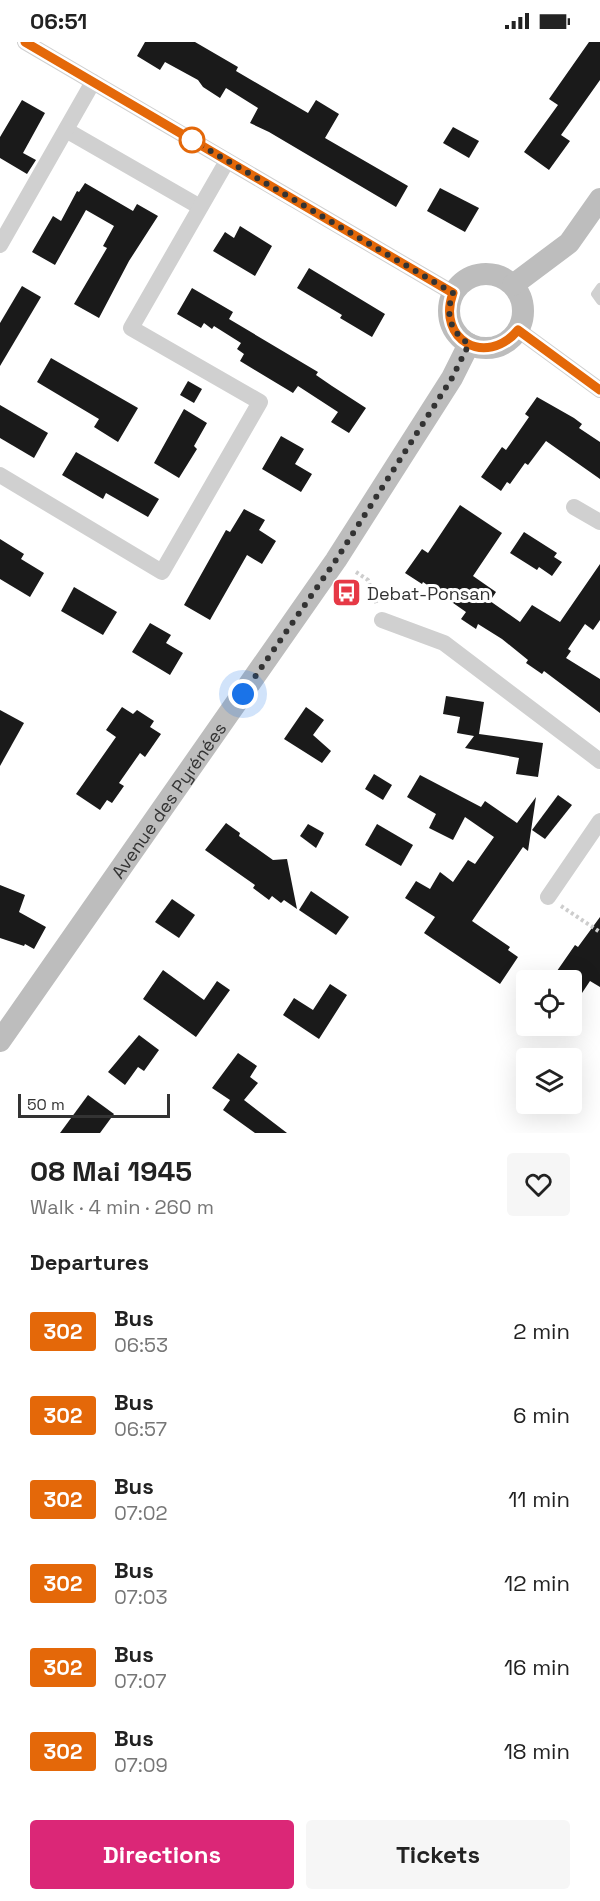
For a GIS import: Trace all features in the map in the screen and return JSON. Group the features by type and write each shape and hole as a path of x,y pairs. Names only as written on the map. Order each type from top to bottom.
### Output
{"main road":[{"path":"513,285 569,243 600,199"},
{"path":"481,274 493,274 513,285 523,307 518,330 509,341 496,347 482,348 469,344 459,337 449,316 453,293 460,284 481,274"},
{"name":"Avenue des Pyrénées","path":"0,1041 336,560 452,378 469,344"}],"street":[{"path":"25,42 453,293"},
{"path":"0,245 93,82"},
{"path":"66,130 200,207"},
{"path":"0,475 162,572 260,402 131,328 227,161"},
{"path":"518,330 600,390"},
{"path":"574,507 600,522"},
{"path":"382,620 444,643 600,761"},
{"path":"548,897 600,821"}],"lane":[{"path":"600,287 595,294 600,300"}],"path":[{"path":"356,572 368,580 382,620"},
{"path":"548,897 600,932"}],"building":[{"path":"145,42 195,42 238,67 236,71 308,113 316,100 339,114 325,138 408,186 396,207 250,123 258,108 226,88 220,98 203,87 198,80 165,62 160,70 137,56"},
{"path":"589,42 600,42 600,80 561,135 570,141 549,170 524,152 558,105 549,99"},
{"path":"22,100 45,113 23,153 36,160 27,174 0,158 0,137"},
{"path":"453,127 479,141 469,158 443,143"},
{"path":"85,183 133,211 137,204 158,216 129,261 99,318 74,304 107,248 103,246 114,226 86,210 55,265 32,252 53,216 61,221 77,191 79,192"},
{"path":"440,188 479,208 465,232 427,211"},
{"path":"240,226 272,246 255,276 213,251 225,232 234,238"},
{"path":"309,268 385,314 372,337 340,318 342,315 297,288"},
{"path":"22,286 41,297 0,366 0,323"},
{"path":"192,288 233,312 229,319 318,372 316,375 366,408 349,433 331,422 338,412 298,386 293,393 240,361 244,354 237,349 241,343 214,326 212,329 204,323 201,328 177,314"},
{"path":"51,358 138,408 118,442 94,427 99,419 37,382"},
{"path":"188,381 202,389 194,403 180,395"},
{"path":"537,397 574,418 582,424 579,428 600,442 600,479 546,441 528,465 525,463 510,484 507,482 501,491 481,477 502,447 506,450 529,417 525,414"},
{"path":"0,405 48,433 34,458 0,438"},
{"path":"184,409 207,423 194,446 197,449 179,478 154,463"},
{"path":"281,436 304,449 295,464 312,474 301,492 262,469"},
{"path":"76,452 159,499 148,517 106,493 103,499 62,475"},
{"path":"460,505 502,533 473,576 496,592 490,601 520,622 532,605 560,622 600,564 600,620 593,630 585,624 568,649 571,651 566,658 600,679 600,713 544,671 542,674 526,663 528,660 502,639 478,624 476,629 461,619 466,612 423,582 422,584 405,573 422,549 428,553"},
{"path":"244,509 265,520 259,530 276,541 262,564 247,555 210,620 184,605 226,530 230,532"},
{"path":"524,532 557,553 554,557 562,562 552,576 539,567 537,570 510,553"},
{"path":"0,539 24,554 21,559 44,573 30,597 0,579"},
{"path":"74,587 117,612 103,635 61,611"},
{"path":"150,623 171,635 166,643 183,653 170,675 132,652"},
{"path":"446,696 484,702 479,734 543,743 538,777 516,774 519,758 465,748 474,736 457,733 460,717 443,714"},
{"path":"122,707 133,714 137,710 154,721 150,727 161,734 145,757 140,753 119,783 124,786 112,803 107,800 100,810 76,794 116,737 106,730"},
{"path":"306,707 324,720 313,735 331,751 322,763 284,739"},
{"path":"0,710 24,723 0,766"},
{"path":"374,774 392,785 383,800 365,789"},
{"path":"420,775 481,807 485,801 517,823 536,797 528,851 523,847 472,921 510,947 508,950 518,957 500,984 424,933 435,917 405,898 416,881 430,889 440,872 453,882 468,860 475,864 494,837 465,817 453,840 429,828 436,814 407,797"},
{"path":"558,795 572,805 545,839 532,830"},
{"path":"226,823 240,833 239,836 273,860 287,859 297,909 284,900 281,903 272,896 269,900 253,888 255,885 205,850"},
{"path":"308,824 324,833 316,848 300,836"},
{"path":"377,824 413,845 401,866 365,845"},
{"path":"0,885 25,895 19,912 46,927 34,949 25,944 24,946 0,938"},
{"path":"311,891 349,917 336,935 299,910"},
{"path":"172,899 195,915 179,938 155,922"},
{"path":"600,917 600,987 590,981 582,993 582,970 558,970 575,945 578,947"},
{"path":"163,970 204,1000 217,981 230,990 196,1037 143,999"},
{"path":"330,984 347,995 319,1039 283,1015 294,998 313,1010"},
{"path":"139,1035 159,1050 144,1071 138,1067 125,1085 108,1072"},
{"path":"238,1053 257,1066 250,1077 258,1083 244,1100 287,1133 255,1133 223,1110 230,1100 212,1088"},
{"path":"88,1095 114,1114 100,1133 60,1133"}],"bus line":[{"name":"302","path":"25,42 453,293 449,304 452,327 459,337 469,344 482,348 496,347 509,341 518,330 600,390"}],"place":[{"name":"Debat-Ponsan","path":"346,593"}],"route":[{"path":"192,140 453,293 449,304 452,327 459,337 469,344 452,378 336,560 243,694"}]}
